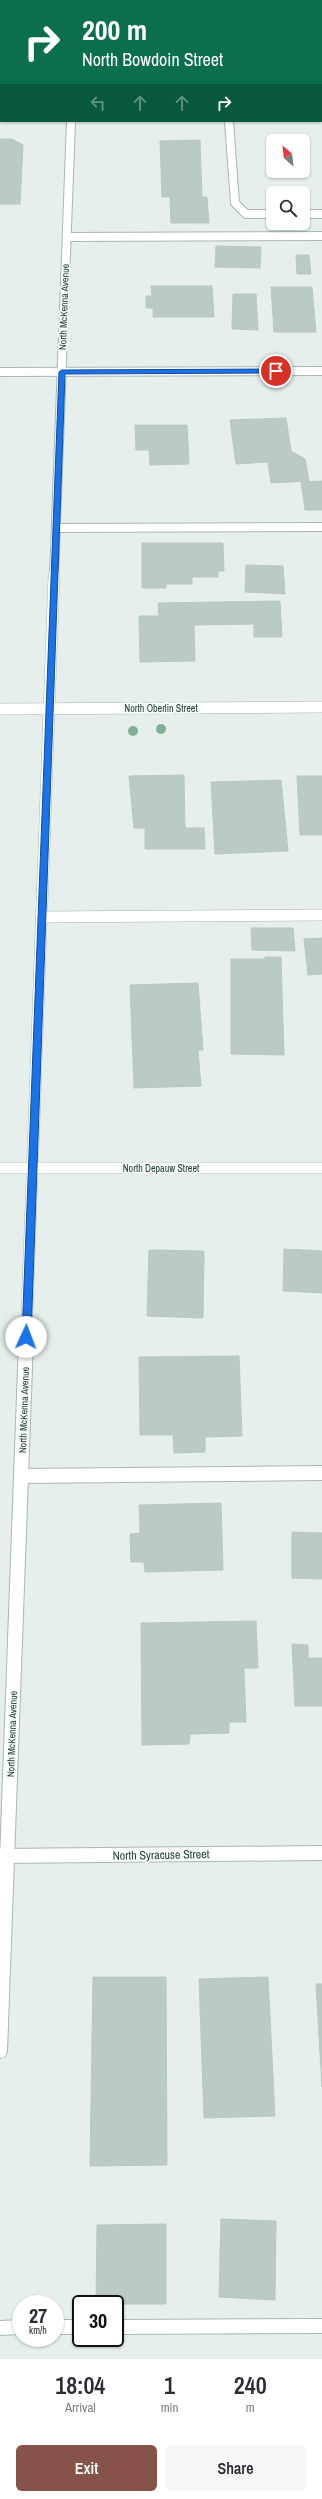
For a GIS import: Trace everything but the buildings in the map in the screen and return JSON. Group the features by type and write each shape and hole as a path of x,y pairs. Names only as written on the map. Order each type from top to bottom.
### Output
{"street":[{"name":"North McKenna Avenue","path":"0,2051 4,1856 21,1476 71,122"},
{"path":"229,122 235,204 246,214 266,214"},
{"path":"310,214 322,214"},
{"path":"67,237 322,236"},
{"path":"0,372 322,371"},
{"path":"56,528 322,527"},
{"name":"North Oberlin Street","path":"0,709 322,707"},
{"path":"42,917 322,915"},
{"name":"North Depauw Street","path":"0,1168 322,1168"},
{"path":"21,1476 322,1473"},
{"name":"North Syracuse Street","path":"4,1856 322,1853"},
{"path":"124,2327 322,2326"},
{"path":"0,2328 12,2328"}],"route":[{"path":"26,1337 62,372 276,371"}]}
